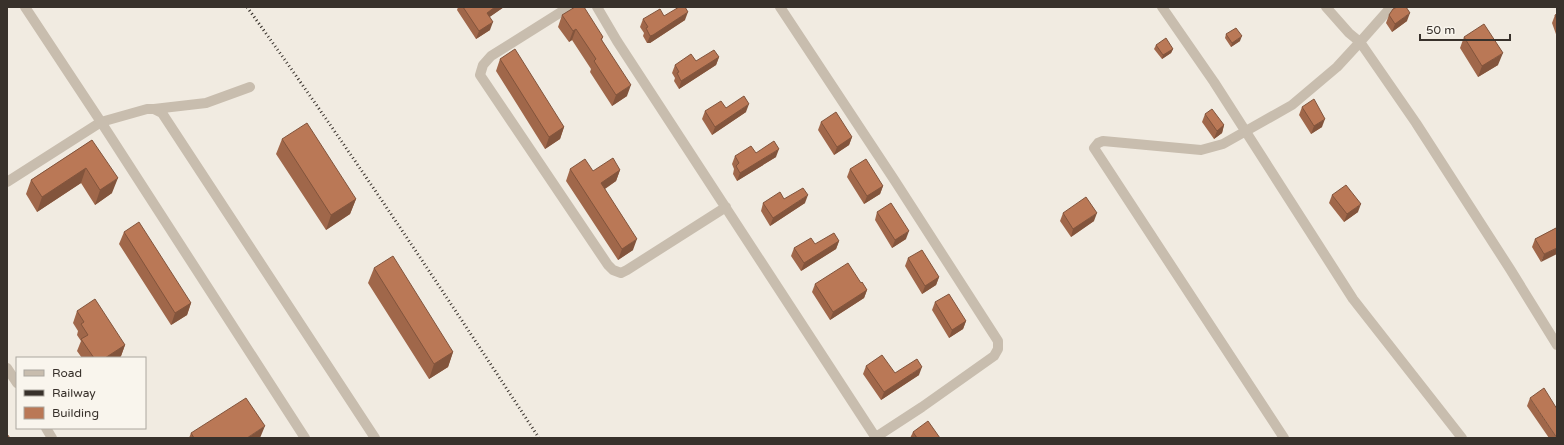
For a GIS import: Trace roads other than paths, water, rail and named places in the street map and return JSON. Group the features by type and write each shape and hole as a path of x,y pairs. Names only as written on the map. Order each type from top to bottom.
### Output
{"street":[{"path":"25,7 305,438"},
{"path":"569,7 491,56 483,65 480,75 608,265 613,270 621,273 726,207"},
{"path":"596,7 876,437 922,407 994,356 998,348 998,341 896,181 780,7"},
{"path":"1162,7 1198,57 1353,299 1457,436"},
{"path":"1326,7 1344,28 1360,42 1420,129 1556,343"},
{"path":"1284,438 1094,150 1095,145 1103,141 1201,150 1223,144 1292,105 1337,67 1391,7"},
{"path":"7,182 101,122 147,109 206,103 250,87"},
{"path":"154,108 162,113 177,135 375,438"},
{"path":"7,368 16,382"},
{"path":"47,429 52,438"}],"railway":[{"path":"247,7 359,167 539,438"}]}
